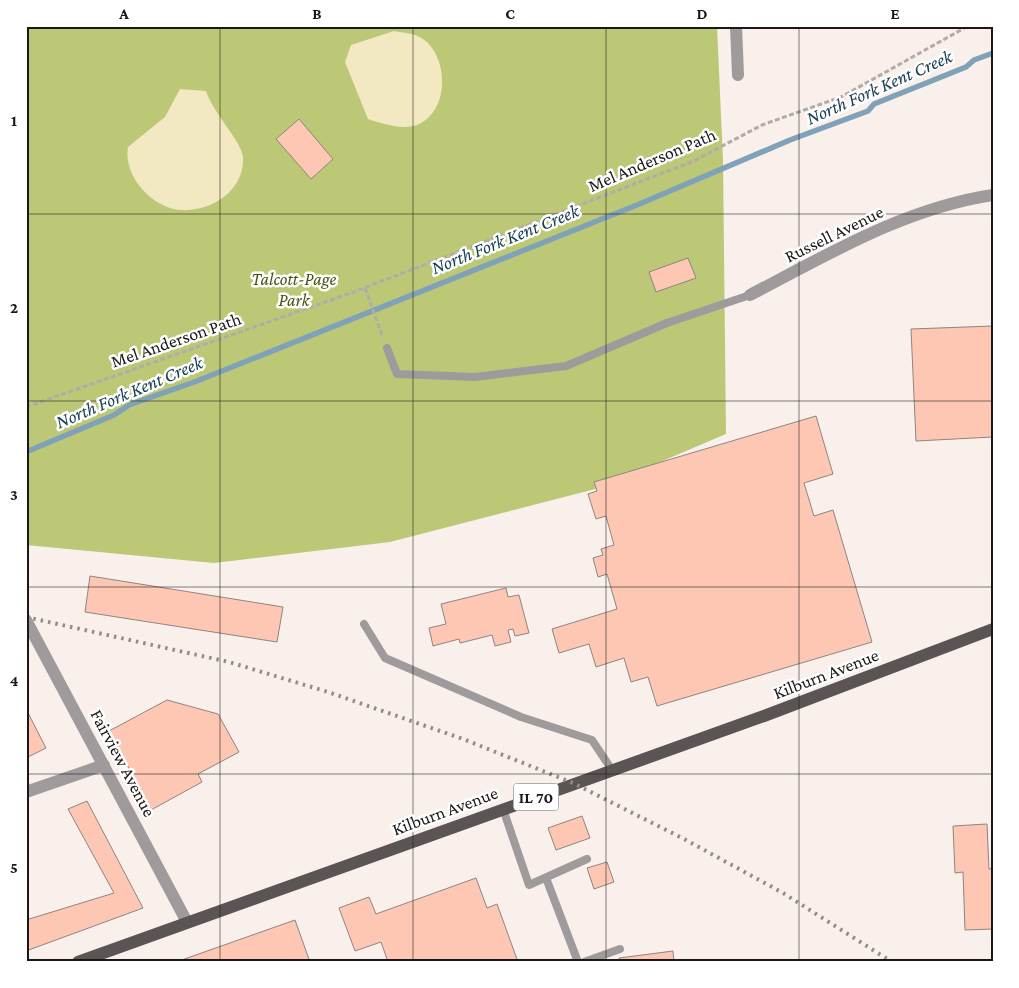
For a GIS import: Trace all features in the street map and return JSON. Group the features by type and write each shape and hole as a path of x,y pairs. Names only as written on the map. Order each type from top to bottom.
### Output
{"main road":[{"name":"Kilburn Avenue","path":"78,962 764,716 993,629"}],"street":[{"path":"736,26 738,75"},
{"name":"Russell Avenue","path":"750,295 879,228 974,198 993,195"},
{"name":"Fairview Avenue","path":"26,620 188,922"},
{"path":"26,792 104,765"}],"lane":[{"path":"387,348 397,374 474,377 566,366 667,324 750,295"},
{"path":"364,624 385,658 521,717 592,740 612,770"},
{"path":"503,809 529,885 587,859"},
{"path":"546,878 578,962"},
{"path":"584,962 620,949"}],"path":[{"name":"Mel Anderson Path","path":"26,407 365,288 694,161 762,125 841,97 968,26"},
{"path":"365,288 378,323"}],"green space":[{"name":"Talcott-Page Park","path":"26,26 717,26 723,160 726,434 599,488 390,542 214,563 26,545"}],"sand":[{"path":"394,31 420,37 432,47 438,58 442,84 440,97 436,109 428,118 417,125 405,127 392,126 368,119 345,62 351,45"},
{"path":"180,89 206,91 238,143 243,157 239,179 232,189 215,203 193,210 170,208 150,197 135,179 130,169 128,158 128,147 165,117"}],"building":[{"path":"779,26 821,26 779,28"},
{"path":"299,119 333,159 311,179 276,139"},
{"path":"688,258 696,278 656,292 649,272"},
{"path":"993,326 993,437 916,441 911,329"},
{"path":"816,416 833,474 804,483 814,516 833,510 872,642 657,706 648,677 631,682 624,658 596,667 589,644 559,653 552,629 617,609 607,574 598,577 593,558 603,555 601,549 614,545 606,516 596,519 588,494 597,491 594,482"},
{"path":"90,576 283,607 277,642 85,612"},
{"path":"506,588 508,597 519,595 529,633 515,636 513,629 508,630 511,642 495,646 492,635 460,643 459,639 433,646 429,628 446,624 441,604"},
{"path":"167,700 218,714 239,752 198,774 202,782 151,810 109,731"},
{"path":"26,709 46,748 26,758"},
{"path":"87,801 143,908 26,951 26,920 114,893 68,809"},
{"path":"582,816 590,838 556,850 548,828"},
{"path":"987,824 989,869 993,868 993,929 965,930 963,872 955,873 953,826"},
{"path":"607,862 614,882 594,889 587,868"},
{"path":"476,878 487,908 497,904 518,962 388,962 381,942 355,951 339,908 369,897 376,914"},
{"path":"295,920 310,962 176,962"},
{"path":"673,951 674,962 620,962 619,958"}],"waterway":[{"name":"North Fork Kent Creek","path":"26,452 114,415 129,405 197,381 637,205 790,140 868,111 874,104 966,67 974,60 993,53"}],"railway":[{"path":"26,617 229,662 328,692 463,739 573,783 686,840 783,893 892,962"}]}
